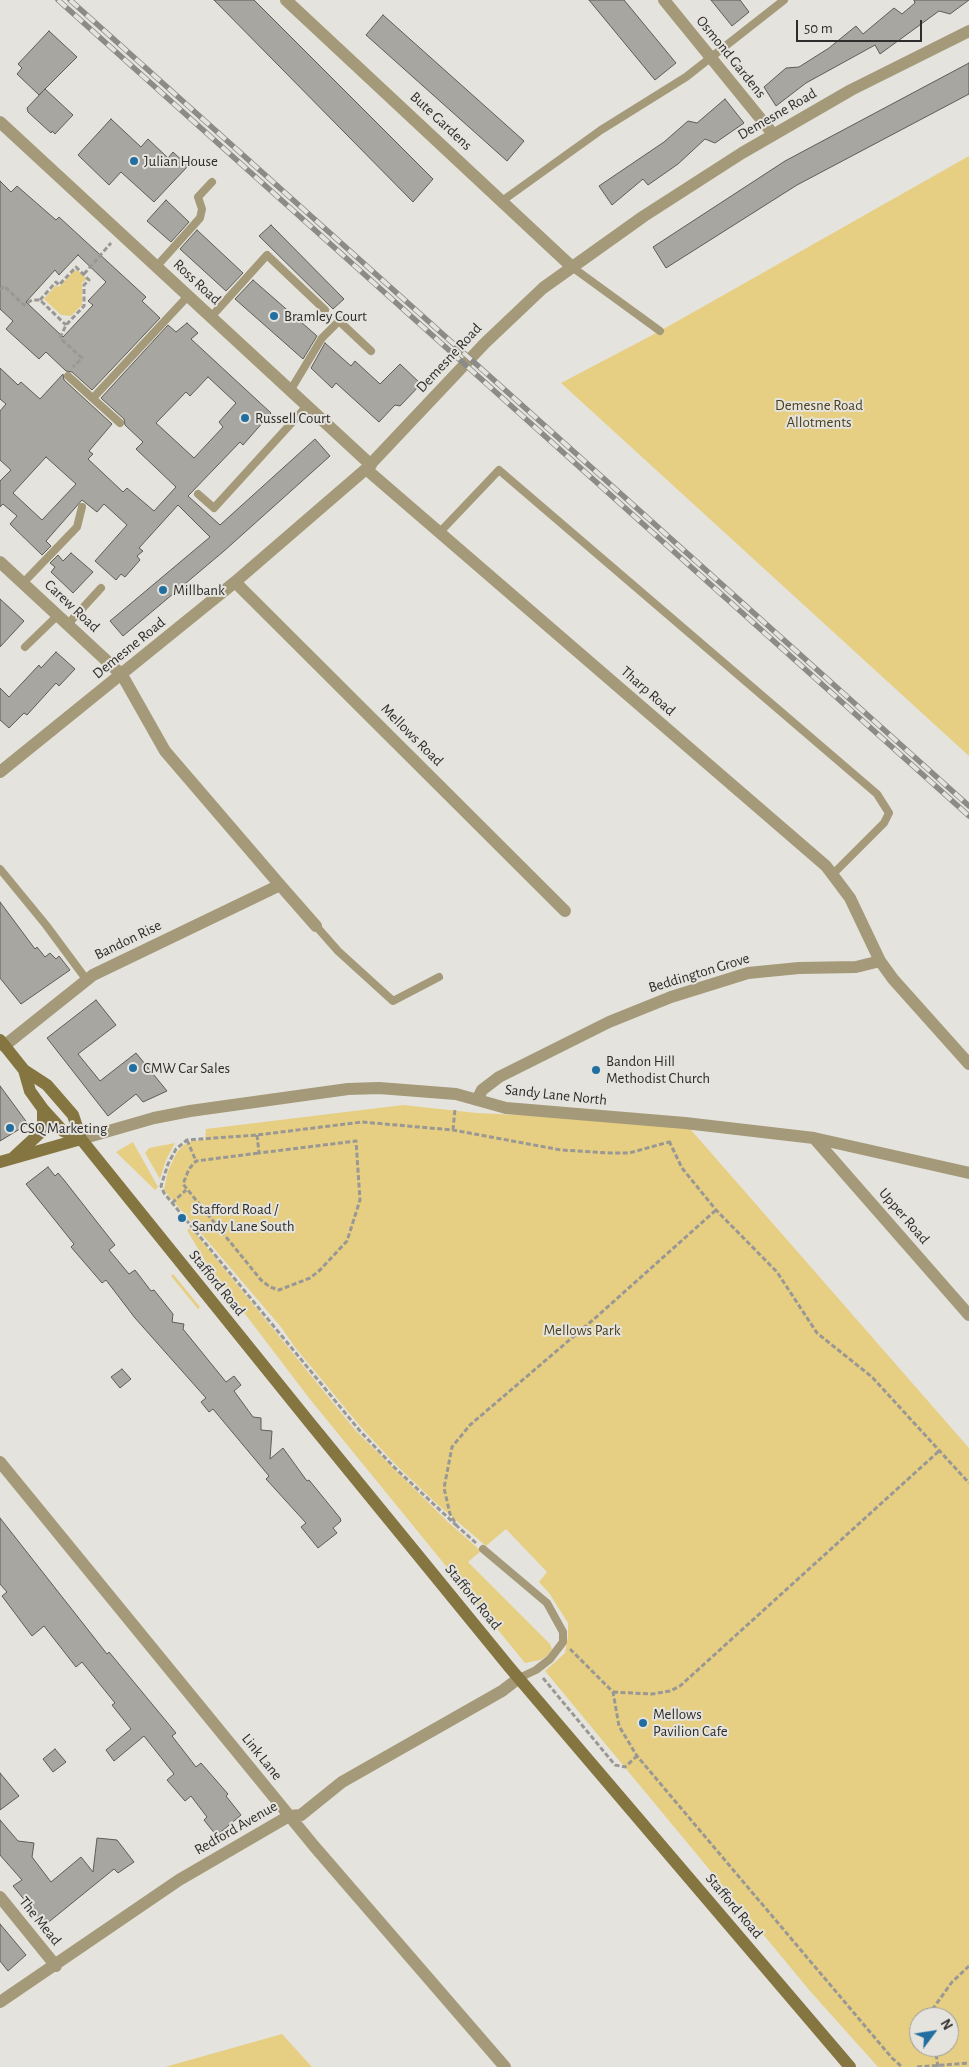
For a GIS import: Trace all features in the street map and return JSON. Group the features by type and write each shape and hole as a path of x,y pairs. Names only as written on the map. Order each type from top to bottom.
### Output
{"main road":[{"name":"Stafford Road","path":"2,1043 24,1070 47,1085 73,1116 81,1139 519,1678 850,2067"},
{"name":"Stafford Road","path":"24,1070 30,1091 44,1109 63,1131 81,1139"},
{"path":"14,1157 41,1132 44,1109"},
{"path":"0,1162 14,1157 25,1157 81,1139"}],"street":[{"name":"Bute Gardens","path":"286,0 572,267"},
{"name":"Osmond Gardens","path":"664,0 773,134"},
{"name":"Demesne Road","path":"0,772 235,582 369,467 516,311 572,267 692,183 773,134 851,90 969,31"},
{"name":"Ross Road","path":"0,122 307,406 369,467"},
{"name":"Tharp Road","path":"369,467 439,533 834,874 850,898 880,960"},
{"name":"Carew Road","path":"0,562 122,675"},
{"name":"Mellows Road","path":"235,582 565,911"},
{"path":"122,675 165,751 316,926"},
{"name":"Bandon Rise","path":"2,1043 86,979 280,885"},
{"path":"880,960 893,979 969,1064"},
{"name":"Beddington Grove","path":"477,1100 482,1090 499,1077 609,1022 671,996 748,973 799,968 856,967 880,960"},
{"name":"Sandy Lane North","path":"81,1139 154,1118 339,1090 379,1088 456,1094 506,1108 664,1121 814,1138 969,1173"},
{"name":"Upper Road","path":"814,1138 969,1315"},
{"name":"Link Lane","path":"0,1462 289,1816 505,2067"},
{"name":"Redford Avenue","path":"0,2002 56,1966 171,1885 289,1816 301,1815 342,1782 502,1691 519,1678"},
{"name":"The Mead","path":"0,1897 56,1966"}],"lane":[{"path":"502,201 601,130 712,58 784,0"},
{"path":"156,267 200,218 202,209 198,197 212,182"},
{"path":"211,317 266,255 325,310"},
{"path":"572,267 660,331"},
{"path":"92,398 188,296"},
{"path":"290,391 322,338 339,321 371,351"},
{"path":"68,376 120,423"},
{"path":"198,494 214,508 307,406"},
{"path":"439,533 499,470 877,794 889,813 884,823 834,874"},
{"path":"23,583 77,527 82,507"},
{"path":"25,647 63,620 101,588"},
{"path":"0,869 46,925 86,979"},
{"path":"316,926 338,951 392,1001 439,977"},
{"path":"483,1549 547,1603 557,1618 563,1632 563,1642 550,1659 536,1670 519,1678"}],"path":[{"path":"84,274 120,233"},
{"path":"40,300 56,282 59,285 76,267 89,280 84,285 84,306 66,325 60,338 82,358 68,376"},
{"path":"0,290 4,286 24,305 32,300 40,300 66,325"},
{"path":"453,1130 456,1094"},
{"path":"664,1121 669,1142 682,1168 716,1210 777,1272 817,1333 872,1377 969,1483"},
{"path":"483,1549 394,1467 360,1431 172,1202 161,1186 168,1164 176,1149 187,1140 362,1122 453,1130 530,1146 610,1153 629,1153 669,1142"},
{"path":"257,1134 259,1153"},
{"path":"187,1140 196,1161"},
{"path":"356,1141 361,1192 359,1209 353,1227 341,1249 310,1278 279,1290 270,1287 257,1276 207,1212 186,1190 183,1184 185,1177 196,1161 356,1141"},
{"path":"172,1202 186,1190"},
{"path":"457,1526 450,1514 444,1488 450,1453 470,1425 594,1319 716,1210"},
{"path":"613,1692 652,1694 670,1691 680,1686 939,1451"},
{"path":"563,1642 613,1692 619,1726 637,1756 892,2058 902,2067"},
{"path":"536,1670 615,1765 625,1767 637,1756"},
{"path":"934,2007 952,1982 969,1966"},
{"path":"916,2067 969,2063"}],"green space":[{"name":"Demesne Road Allotments","path":"969,156 969,756 561,383 660,331"},
{"path":"77,270 87,279 82,283 82,305 71,316 61,315 44,299 56,285 59,287"},
{"name":"Mellows Park","path":"403,1105 477,1113 685,1123 969,1448 969,2067 878,2067 810,1991 545,1671 565,1653 568,1636 568,1623 549,1593 539,1582 547,1572 506,1529 486,1546 437,1504 394,1463 360,1426 294,1346 281,1327 164,1190 168,1171 177,1152 184,1145 192,1141 205,1140 206,1129"},
{"path":"133,1142 158,1187 155,1190 116,1152"},
{"path":"175,1143 166,1160 160,1179 145,1153 149,1148"},
{"path":"191,1228 356,1431 448,1522 481,1551 468,1562 550,1644 552,1649 547,1656 540,1660 525,1663 309,1398 207,1264 187,1230"},
{"path":"173,1274 200,1307 198,1309 171,1276"},
{"path":"282,2034 312,2067 165,2067"}],"building":[{"path":"214,0 254,0 433,179 413,202"},
{"path":"589,0 624,0 676,63 655,80"},
{"path":"711,0 740,0 749,12 732,26"},
{"path":"914,0 969,0 950,14 939,11 880,54 875,45 806,83 776,106 764,87 786,68 799,67 829,48 856,26 863,34 894,8 902,14 915,3"},
{"path":"383,15 524,141 507,161 366,35"},
{"path":"49,31 77,57 39,95 17,74 22,68 18,64"},
{"path":"969,63 969,94 797,185 666,268 653,247 785,161"},
{"path":"45,89 73,115 55,134 52,131 51,133 28,112 27,108"},
{"path":"725,99 744,123 715,143 705,139 678,164 648,185 643,179 612,205 599,186 664,142 688,121 697,123"},
{"name":"Julian House","path":"111,119 141,147 148,139 168,158 173,152 188,166 154,202 121,172 109,185 78,155"},
{"path":"0,181 11,192 17,186 56,220 59,217 146,297 142,301 160,318 92,390 72,372 66,371 46,352 39,359 6,329 13,321 0,309","holes":["78,255 106,282 88,301 93,305 63,337 26,302 55,270 59,275"]},
{"path":"166,200 189,222 171,242 147,221"},
{"path":"271,225 344,299 333,309 259,236"},
{"path":"197,230 243,273 226,291 180,249"},
{"name":"Bramley Court","path":"253,280 317,336 303,359 235,299"},
{"path":"187,323 198,333 191,339 271,413 243,445 240,442 188,496 220,525 315,439 330,456 224,551 123,636 110,621 210,537 178,505 139,548 143,551 137,556 140,560 125,577 121,574 116,580 95,561 127,525 104,504 97,512 82,500 46,541 51,546 42,555 10,524 17,516 3,504 0,507 0,481 11,470 0,460 0,411 6,404 0,399 0,368 18,385 21,382 40,399 63,374 64,380 112,424 89,451 93,454 88,459 123,492 127,488 154,511 176,487 136,449 143,442 125,425 124,419 101,398 168,325 176,332","holes":["208,377 236,403 219,422 223,427 194,458 156,423 186,392 190,396","46,457 76,484 42,520 13,493"]},
{"path":"325,343 351,366 355,361 380,384 400,364 421,384 400,406 395,405 379,422 336,383 332,388 311,368"},
{"path":"71,553 93,572 73,593 51,572 55,567 50,563 58,555 63,561"},
{"path":"0,599 24,621 0,647"},
{"path":"56,652 75,669 59,686 56,683 27,715 24,713 9,728 0,720 0,688 9,697 39,665 41,668"},
{"path":"0,902 35,949 37,947 45,957 50,953 56,959 59,956 70,970 21,1004 0,978"},
{"name":"CMW Car Sales","path":"96,1000 116,1025 78,1054 100,1081 136,1053 167,1091 143,1102 136,1094 108,1116 47,1038"},
{"path":"0,1086 28,1124 0,1141"},
{"path":"48,1167 55,1176 58,1173 115,1245 109,1250 129,1274 135,1270 151,1291 154,1290 173,1314 172,1322 184,1324 183,1329 226,1382 234,1376 241,1385 234,1391 253,1417 261,1418 261,1430 272,1431 270,1459 283,1448 307,1481 309,1480 340,1518 341,1521 333,1528 337,1533 318,1548 301,1527 306,1523 266,1479 269,1476 213,1409 209,1412 201,1402 206,1398 135,1318 106,1280 102,1283 71,1247 74,1244 26,1184"},
{"path":"122,1369 131,1379 120,1388 111,1377"},
{"path":"0,1518 107,1654 109,1652 176,1733 172,1736 196,1767 201,1763 228,1794 226,1796 241,1815 222,1831 216,1835 204,1820 207,1817 191,1796 185,1801 167,1780 174,1774 144,1736 114,1761 106,1750 131,1729 112,1705 115,1703 82,1662 76,1667 44,1626 32,1636 2,1596 7,1592 0,1584"},
{"path":"55,1749 66,1762 53,1772 43,1759"},
{"path":"0,1773 19,1796 0,1810"},
{"path":"0,1820 18,1841 34,1843 32,1857 51,1882 81,1857 93,1872 97,1838 117,1840 134,1862 118,1873 114,1869 45,1925 13,1886 22,1880 0,1855"},
{"path":"0,1924 26,1955 8,1971 0,1961"}],"railway":[{"path":"58,0 969,816"},
{"path":"70,0 969,806"}],"place":[{"name":"Julian House","path":"134,161"},
{"name":"Bramley Court","path":"274,316"},
{"name":"Russell Court","path":"245,418"},
{"name":"Millbank","path":"163,590"},
{"name":"CMW Car Sales","path":"133,1068"},
{"name":"Bandon Hill Methodist Church","path":"596,1070"},
{"name":"CSQ Marketing","path":"10,1128"},
{"name":"Stafford Road / Sandy Lane South","path":"182,1218"},
{"name":"Mellows Pavilion Cafe","path":"643,1723"}]}
